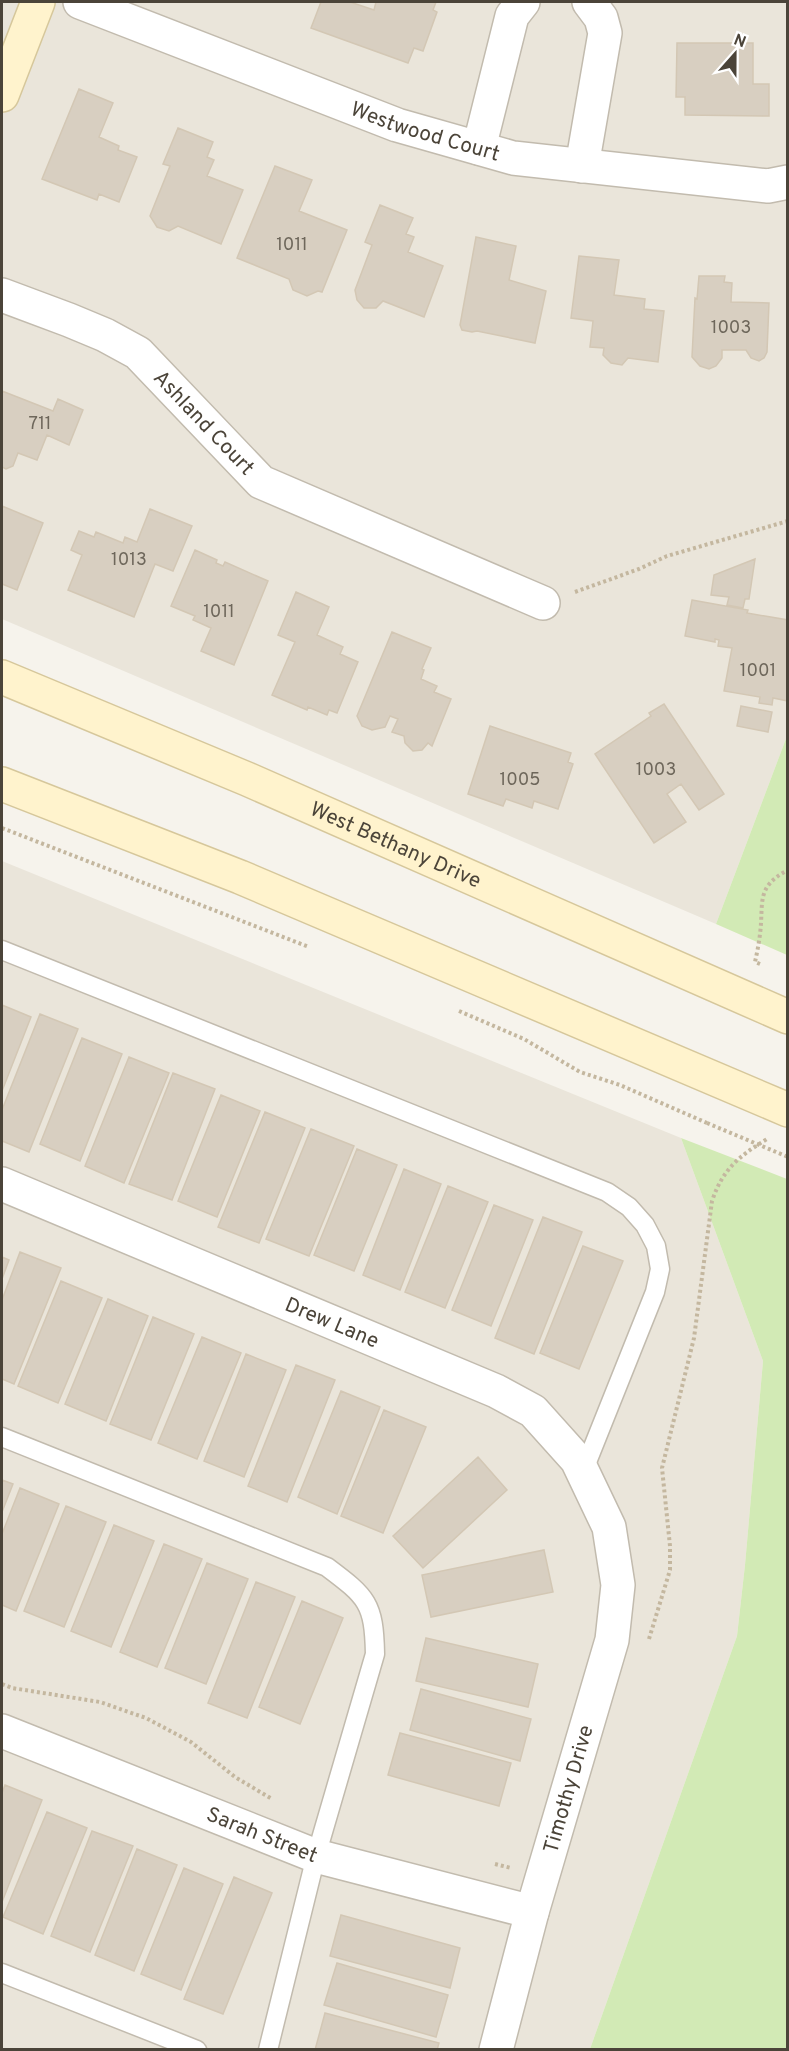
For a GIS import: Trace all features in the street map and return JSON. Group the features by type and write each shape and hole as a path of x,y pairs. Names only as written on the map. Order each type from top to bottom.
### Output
{"main road":[{"path":"2,95 38,2"},
{"name":"West Bethany Drive","path":"2,677 247,779 788,1017"},
{"path":"2,784 240,877 788,1110"}],"street":[{"name":"Westwood Court","path":"80,2 397,125 513,158 768,186 788,182"},
{"path":"478,148 512,16 523,2"},
{"path":"582,166 605,33 601,18 589,2"},
{"name":"Ashland Court","path":"2,295 78,324 138,353 261,482 543,603"},
{"name":"Drew Lane","path":"2,1184 496,1391 533,1411 577,1460 609,1527"},
{"name":"Timothy Drive","path":"496,2049 532,1912 612,1640 618,1585 609,1527"},
{"name":"Sarah Street","path":"2,1731 316,1856 532,1912"}],"lane":[{"path":"2,950 607,1192 629,1207 645,1225 656,1246 660,1269 655,1292 583,1472"},
{"path":"2,1437 327,1567 350,1584 368,1603 375,1628 375,1654 316,1856 268,2049"},
{"path":"2,1973 197,2049"}],"path":[{"path":"543,603 639,569 668,556 788,520"},
{"path":"2,828 317,950"},
{"path":"766,967 755,962 763,894 770,881 788,870"},
{"path":"459,1011 524,1039 580,1072 620,1085 788,1157"},
{"path":"647,1645 670,1570 670,1546 662,1468 694,1338 712,1201 717,1185 730,1166 742,1154 769,1137"},
{"path":"2,1684 12,1688 100,1702 146,1718 191,1742 235,1777 275,1801"},
{"path":"490,1863 542,1878"}],"shaded area":[{"path":"2,2 787,2 787,736 716,924 2,619"},
{"path":"2,861 681,1138 763,1361 745,1565 737,1636 590,2049 2,2049"}],"green space":[{"path":"787,736 787,955 716,924"},
{"path":"681,1138 787,1179 787,2049 590,2049 737,1636 745,1565 763,1361"}],"building":[{"path":"321,2 350,2 374,10 376,2 436,2 433,10 437,12 423,51 414,48 408,63 311,28"},
{"path":"677,43 753,43 753,84 769,84 769,116 685,115 685,97 676,97"},
{"path":"79,89 113,103 99,137 119,146 118,150 137,157 119,202 99,194 97,200 42,179"},
{"path":"178,128 213,142 207,157 214,160 207,176 243,190 221,244 178,226 169,231 157,227 150,216 170,166 163,164"},
{"path":"275,166 312,180 299,211 347,230 322,292 318,291 307,296 293,290 289,279 237,258"},
{"path":"380,205 413,218 406,234 414,237 408,252 443,266 424,317 383,301 376,308 364,308 357,300 355,290 372,245 365,242"},
{"path":"476,237 516,246 509,280 546,291 535,343 462,330 460,325"},
{"path":"579,256 619,260 614,295 645,299 644,309 664,311 658,362 628,358 622,365 611,363 603,355 604,348 590,347 593,321 571,318"},
{"path":"699,276 725,276 724,282 732,283 731,302 769,303 767,352 764,358 759,361 751,358 746,350 722,350 722,358 716,366 709,369 700,366 692,357 695,298 697,299"},
{"path":"2,391 53,411 58,399 83,410 69,445 47,435 37,460 18,453 13,466 6,469 2,467"},
{"path":"2,506 43,523 17,590 2,584"},
{"path":"150,509 192,526 173,571 155,564 134,617 68,590 82,555 71,550 79,531 94,537 96,532 123,543 125,537 137,542"},
{"path":"195,550 217,560 216,563 223,566 225,562 268,581 234,665 201,651 211,628 193,620 195,616 171,606"},
{"path":"755,559 749,599 745,599 743,608 727,605 729,597 711,595 714,575"},
{"path":"296,592 329,607 317,635 343,647 340,654 358,662 337,713 329,710 327,715 308,707 307,710 272,695 295,642 278,635"},
{"path":"692,600 788,620 788,701 773,698 772,705 759,703 760,697 724,691 732,648 718,646 719,640 715,639 715,642 685,636"},
{"path":"392,632 431,648 422,669 424,670 421,679 437,686 434,692 451,699 432,746 428,743 422,750 413,751 405,743 404,736 392,732 398,719 390,716 385,727 372,730 362,726 357,716"},
{"path":"664,704 724,794 699,810 681,784 667,794 686,822 654,843 595,754 651,716 649,713"},
{"path":"741,706 772,712 768,732 737,726"},
{"path":"490,726 571,753 568,762 573,764 558,809 534,801 532,808 506,799 503,806 468,794"},
{"path":"2,1005 31,1017 2,1091"},
{"path":"40,1014 78,1029 29,1152 2,1141 2,1110"},
{"path":"82,1038 122,1054 80,1161 40,1144"},
{"path":"129,1057 169,1073 124,1183 85,1166"},
{"path":"173,1073 215,1089 172,1200 129,1184"},
{"path":"221,1095 260,1111 217,1217 178,1201"},
{"path":"265,1112 305,1128 259,1243 218,1227"},
{"path":"311,1129 354,1146 309,1256 266,1239"},
{"path":"357,1149 397,1165 354,1271 314,1255"},
{"path":"404,1169 441,1184 400,1290 363,1275"},
{"path":"448,1186 488,1202 445,1308 405,1292"},
{"path":"494,1205 533,1220 491,1326 452,1310"},
{"path":"543,1217 582,1232 534,1354 495,1338"},
{"path":"583,1246 623,1261 579,1369 540,1353"},
{"path":"20,1252 61,1268 14,1384 2,1379 2,1300"},
{"path":"2,1257 9,1260 2,1279"},
{"path":"61,1281 102,1298 58,1403 18,1386"},
{"path":"108,1299 148,1316 106,1421 65,1404"},
{"path":"153,1317 194,1334 151,1440 110,1424"},
{"path":"202,1337 241,1353 197,1459 158,1443"},
{"path":"246,1354 286,1370 244,1477 204,1461"},
{"path":"296,1365 335,1380 287,1502 248,1486"},
{"path":"341,1391 380,1407 337,1514 298,1497"},
{"path":"384,1410 426,1427 383,1533 341,1516"},
{"path":"478,1457 507,1490 423,1568 393,1536"},
{"path":"2,1480 13,1484 2,1512"},
{"path":"20,1488 59,1504 16,1611 2,1605 2,1534"},
{"path":"66,1506 106,1522 64,1627 24,1611"},
{"path":"114,1525 154,1541 111,1647 71,1631"},
{"path":"164,1544 202,1559 157,1667 120,1652"},
{"path":"544,1550 553,1592 431,1617 422,1575"},
{"path":"207,1563 248,1579 206,1684 165,1668"},
{"path":"256,1582 295,1597 247,1718 208,1703"},
{"path":"302,1601 343,1618 300,1724 259,1707"},
{"path":"426,1638 538,1664 528,1707 416,1681"},
{"path":"421,1689 531,1719 520,1761 410,1730"},
{"path":"400,1733 511,1763 499,1806 388,1775"},
{"path":"5,1785 42,1800 2,1902 2,1793"},
{"path":"47,1812 87,1828 43,1934 3,1917"},
{"path":"92,1831 133,1846 90,1952 51,1936"},
{"path":"137,1849 177,1865 134,1971 95,1955"},
{"path":"184,1868 223,1884 181,1990 141,1974"},
{"path":"234,1877 272,1893 223,2014 184,1999"},
{"path":"341,1915 460,1948 450,1988 330,1956"},
{"path":"337,1963 448,1995 436,2037 324,2005"},
{"path":"325,2013 439,2043 437,2050 315,2050"}]}
